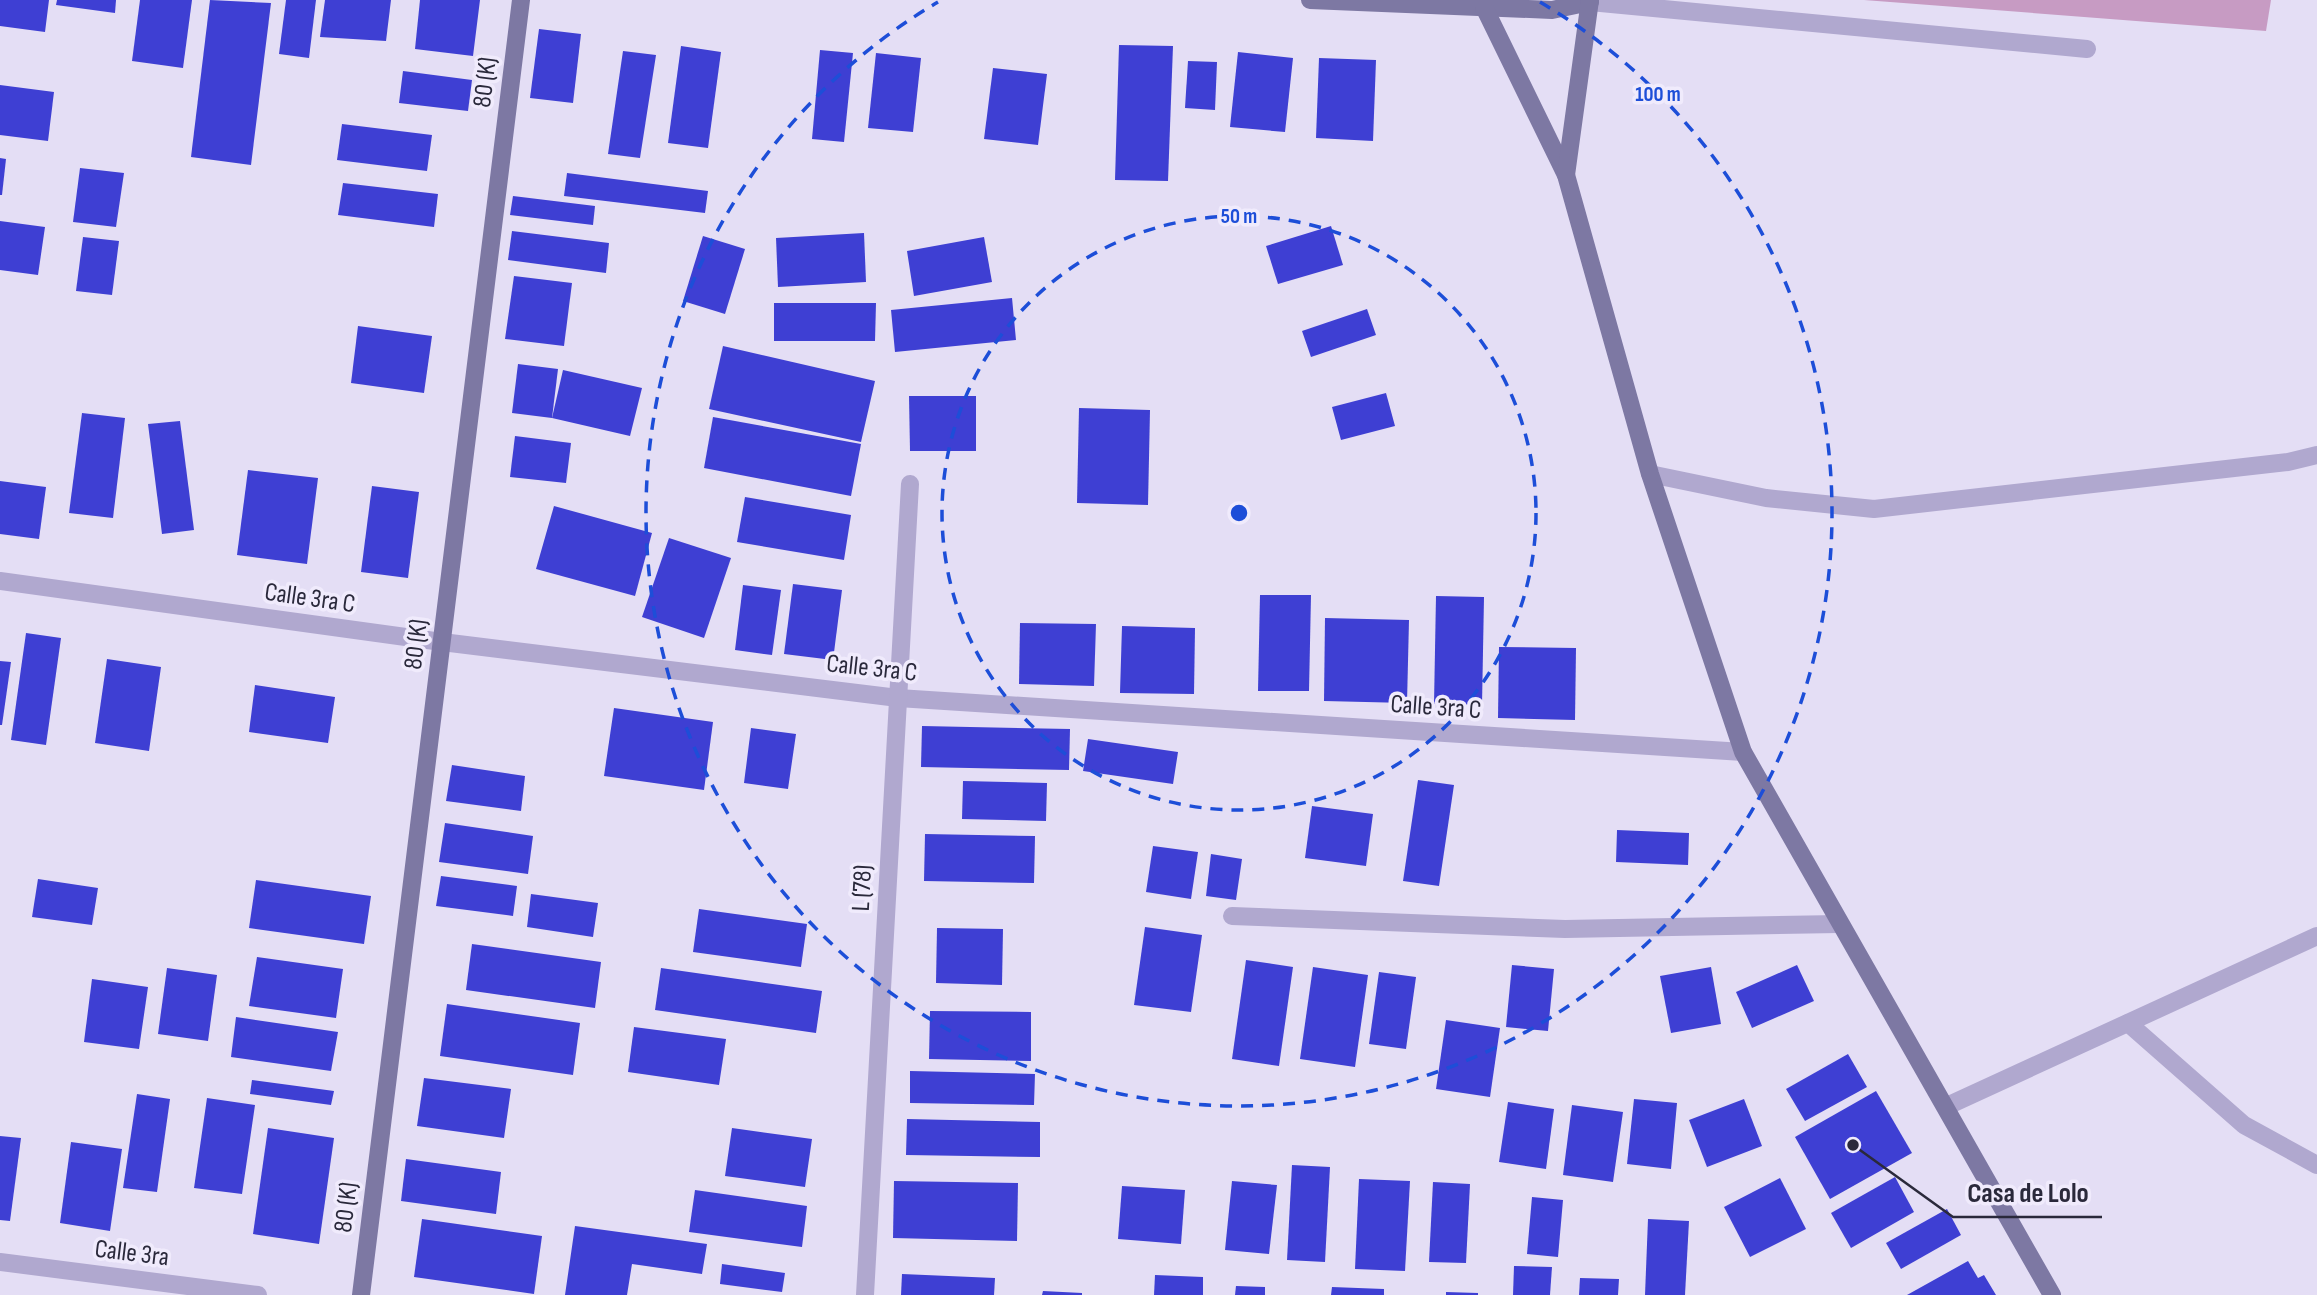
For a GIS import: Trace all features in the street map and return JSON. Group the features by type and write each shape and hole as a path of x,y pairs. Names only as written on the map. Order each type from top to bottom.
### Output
{"street":[{"name":"80 (K)","path":"361,1295 521,0"},
{"path":"1310,0 1484,4 1552,10 1590,1 2087,49"},
{"path":"1566,175 1590,1"},
{"path":"1484,4 1566,175 1650,474 1743,752 1839,924 1947,1106 2052,1295"},
{"path":"1650,474 1766,498 1874,509 2274,464 2317,455"},
{"name":"L (78)","path":"865,1295 910,484"},
{"name":"Calle 3ra C","path":"0,581 442,642 898,698 1743,752"},
{"path":"1232,916 1565,929 1839,924"},
{"path":"1947,1106 2317,936"},
{"path":"2128,1023 2244,1125 2317,1165"},
{"name":"Calle 3ra","path":"0,1262 258,1295"}],"shaded area":[{"path":"1864,0 2271,0 2266,31"}],"building":[{"path":"0,0 49,0 45,32 0,26"},
{"path":"57,0 116,0 115,13 56,5"},
{"path":"140,0 192,0 183,68 132,61"},
{"path":"210,0 271,3 251,165 191,157"},
{"path":"286,0 316,0 309,58 279,54"},
{"path":"325,0 391,0 386,41 320,37"},
{"path":"420,0 480,0 473,56 415,49"},
{"path":"539,29 581,34 573,103 530,98"},
{"path":"1119,45 1173,46 1168,181 1115,180"},
{"path":"681,46 721,52 708,148 668,143"},
{"path":"820,50 853,53 844,142 812,139"},
{"path":"623,51 656,55 640,158 608,154"},
{"path":"1238,52 1293,58 1285,132 1230,127"},
{"path":"876,53 921,58 913,132 868,128"},
{"path":"1319,58 1376,60 1373,141 1316,138"},
{"path":"1188,61 1217,62 1215,110 1185,108"},
{"path":"993,68 1047,74 1038,145 984,139"},
{"path":"403,71 472,80 468,111 399,103"},
{"path":"0,85 54,92 48,141 0,135"},
{"path":"342,124 432,135 427,171 337,160"},
{"path":"0,158 6,159 2,195 0,195"},
{"path":"80,168 124,173 116,227 73,222"},
{"path":"567,173 708,191 705,213 564,196"},
{"path":"343,183 438,194 434,227 338,215"},
{"path":"513,196 595,206 593,225 510,215"},
{"path":"0,221 45,227 38,275 0,270"},
{"path":"1331,226 1343,265 1278,284 1266,246"},
{"path":"512,231 609,243 606,273 508,260"},
{"path":"864,233 866,282 778,287 776,238"},
{"path":"703,236 745,249 725,314 683,301"},
{"path":"83,237 119,241 112,295 76,291"},
{"path":"984,237 992,282 914,296 907,251"},
{"path":"514,276 572,283 564,346 505,339"},
{"path":"1012,298 1016,340 895,352 891,310"},
{"path":"774,303 876,303 875,341 774,341"},
{"path":"1367,309 1376,335 1311,357 1302,331"},
{"path":"358,326 432,336 424,393 351,383"},
{"path":"723,346 875,381 861,442 709,409"},
{"path":"518,364 558,369 552,418 512,413"},
{"path":"563,370 642,388 630,436 552,418"},
{"path":"1386,393 1395,426 1341,440 1332,407"},
{"path":"909,396 976,396 976,451 910,451"},
{"path":"1079,408 1150,410 1148,505 1077,503"},
{"path":"82,413 125,418 113,518 69,513"},
{"path":"713,417 861,444 851,496 704,468"},
{"path":"180,421 194,530 162,534 148,424"},
{"path":"515,436 571,443 566,483 510,477"},
{"path":"248,470 318,478 307,564 237,555"},
{"path":"0,481 46,487 39,539 0,534"},
{"path":"372,486 419,492 408,578 361,572"},
{"path":"745,497 851,515 844,560 737,542"},
{"path":"554,506 652,533 635,596 536,569"},
{"path":"669,538 731,558 704,638 642,617"},
{"path":"793,584 842,590 833,660 784,654"},
{"path":"743,585 781,590 772,655 735,650"},
{"path":"1260,595 1311,595 1309,691 1258,691"},
{"path":"1436,596 1484,597 1482,705 1434,704"},
{"path":"1325,618 1409,620 1407,703 1324,701"},
{"path":"1020,623 1096,624 1094,686 1019,684"},
{"path":"1122,626 1195,628 1194,694 1120,693"},
{"path":"26,633 61,638 46,745 11,740"},
{"path":"1499,647 1576,648 1575,720 1498,718"},
{"path":"107,659 161,667 149,751 95,743"},
{"path":"0,661 11,662 2,725 0,725"},
{"path":"255,685 335,697 328,743 249,732"},
{"path":"614,708 713,722 704,790 604,776"},
{"path":"922,726 1070,729 1069,770 921,767"},
{"path":"751,728 796,734 788,789 744,783"},
{"path":"1088,739 1178,752 1173,784 1083,771"},
{"path":"452,765 525,776 521,811 446,801"},
{"path":"1418,780 1454,785 1439,886 1403,881"},
{"path":"963,781 1047,783 1046,821 962,819"},
{"path":"1312,806 1373,814 1366,866 1305,858"},
{"path":"445,823 533,836 528,874 439,862"},
{"path":"1617,830 1689,833 1688,865 1616,862"},
{"path":"925,834 1035,836 1034,883 924,881"},
{"path":"1153,846 1198,852 1191,899 1146,892"},
{"path":"1211,854 1242,859 1236,900 1206,896"},
{"path":"441,876 517,886 513,916 436,906"},
{"path":"38,879 98,888 92,925 32,917"},
{"path":"256,880 371,896 364,944 249,928"},
{"path":"531,894 598,903 593,937 527,927"},
{"path":"699,909 807,924 801,967 693,952"},
{"path":"1145,927 1202,935 1191,1012 1134,1005"},
{"path":"937,928 1003,929 1002,985 936,983"},
{"path":"472,944 601,962 595,1008 466,990"},
{"path":"257,957 343,969 336,1018 249,1006"},
{"path":"1246,960 1293,967 1279,1066 1232,1059"},
{"path":"1512,965 1554,969 1548,1031 1506,1027"},
{"path":"1797,965 1814,1001 1752,1028 1736,992"},
{"path":"1313,967 1368,975 1355,1067 1300,1059"},
{"path":"1711,967 1721,1024 1671,1033 1660,976"},
{"path":"167,968 217,975 208,1041 158,1034"},
{"path":"661,968 822,991 816,1033 655,1010"},
{"path":"1379,972 1416,977 1406,1049 1369,1044"},
{"path":"92,979 148,987 139,1049 84,1042"},
{"path":"447,1004 580,1023 573,1075 440,1056"},
{"path":"930,1011 1031,1012 1031,1061 929,1059"},
{"path":"236,1017 338,1032 331,1071 231,1057"},
{"path":"1446,1020 1500,1028 1490,1097 1436,1089"},
{"path":"634,1027 726,1039 719,1085 628,1072"},
{"path":"1848,1054 1867,1087 1805,1121 1786,1089"},
{"path":"910,1071 1035,1074 1034,1105 910,1103"},
{"path":"424,1078 511,1089 504,1138 417,1126"},
{"path":"252,1080 334,1091 331,1105 250,1094"},
{"path":"1876,1091 1912,1153 1830,1199 1795,1137"},
{"path":"137,1094 170,1099 157,1192 123,1188"},
{"path":"207,1098 255,1105 242,1194 194,1188"},
{"path":"1634,1099 1677,1103 1671,1169 1627,1164"},
{"path":"1744,1099 1762,1146 1707,1167 1689,1120"},
{"path":"1508,1102 1554,1109 1546,1169 1499,1162"},
{"path":"1572,1105 1623,1112 1613,1182 1563,1175"},
{"path":"907,1119 1040,1122 1040,1157 906,1155"},
{"path":"268,1128 334,1138 319,1244 253,1234"},
{"path":"732,1128 812,1139 805,1187 725,1176"},
{"path":"0,1136 21,1138 10,1221 0,1220"},
{"path":"71,1142 122,1149 110,1231 60,1223"},
{"path":"406,1159 501,1172 496,1214 401,1201"},
{"path":"1292,1165 1330,1167 1325,1262 1287,1260"},
{"path":"1895,1177 1914,1212 1851,1248 1831,1213"},
{"path":"1780,1178 1806,1229 1750,1257 1724,1207"},
{"path":"1359,1179 1410,1181 1405,1271 1355,1269"},
{"path":"894,1181 1018,1183 1017,1241 893,1238"},
{"path":"1232,1181 1277,1185 1269,1254 1225,1250"},
{"path":"1433,1182 1470,1184 1466,1263 1429,1262"},
{"path":"1122,1186 1185,1190 1181,1244 1118,1239"},
{"path":"695,1190 807,1206 802,1247 689,1232"},
{"path":"1532,1197 1563,1200 1558,1257 1527,1254"},
{"path":"1947,1209 1961,1235 1901,1269 1886,1243"},
{"path":"422,1219 542,1236 534,1294 414,1277"},
{"path":"1648,1219 1689,1221 1685,1295 1645,1295"},
{"path":"575,1226 707,1244 702,1274 632,1264 627,1295 565,1295"},
{"path":"1968,1261 1978,1278 1984,1275 1996,1295 1907,1295"},
{"path":"722,1264 785,1273 782,1292 720,1284"},
{"path":"1514,1266 1552,1267 1550,1295 1513,1295"},
{"path":"902,1274 995,1278 994,1295 901,1295"},
{"path":"1155,1275 1203,1277 1203,1295 1154,1295"},
{"path":"1580,1278 1619,1279 1618,1295 1579,1295"},
{"path":"1236,1286 1265,1287 1265,1295 1235,1295"},
{"path":"1332,1287 1384,1289 1384,1295 1331,1295"},
{"path":"1043,1291 1082,1293 1082,1295 1042,1295"},
{"path":"1446,1292 1478,1293 1478,1295 1446,1295"}],"place":[{"name":"Casa de Lolo","path":"1853,1145"}]}
